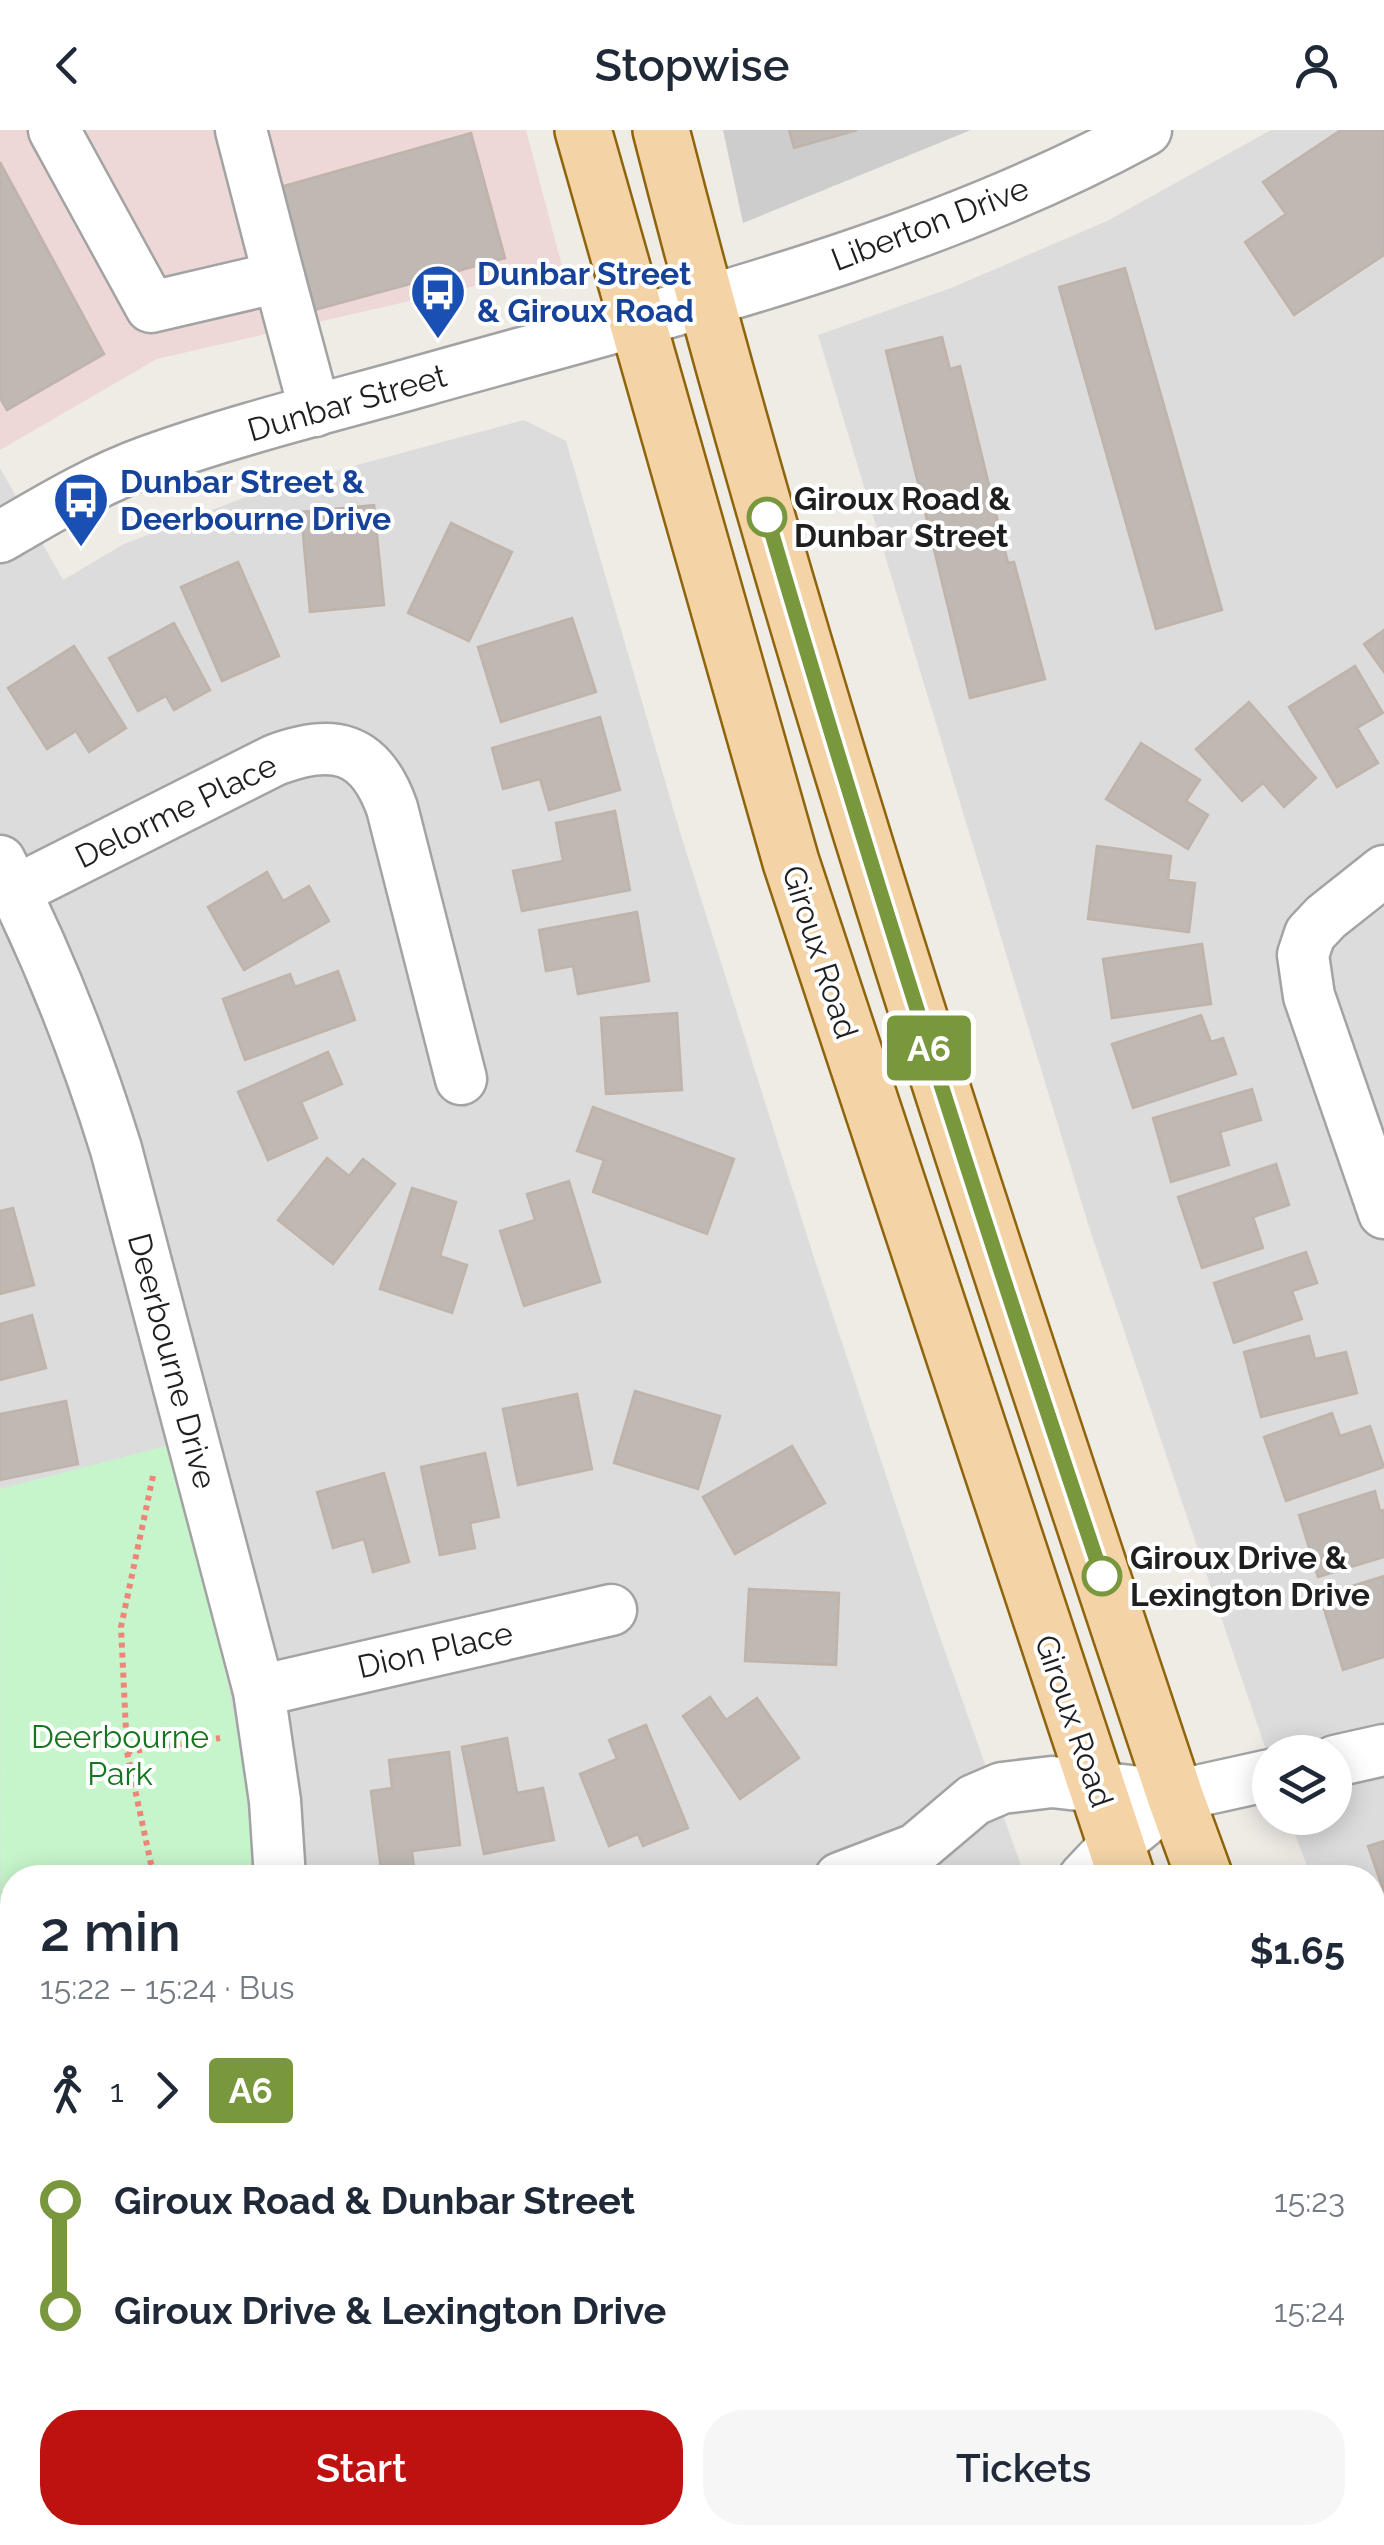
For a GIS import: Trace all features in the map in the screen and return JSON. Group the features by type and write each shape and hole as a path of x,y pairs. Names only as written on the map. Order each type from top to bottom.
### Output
{"main road":[{"name":"Giroux Road","path":"583,130 791,862 1094,1786 1109,1865"},
{"path":"661,130 706,301 862,838 968,1173 1200,1865"}],"street":[{"path":"54,130 151,307 279,278"},
{"path":"240,130 315,410"},
{"name":"Liberton Drive","path":"706,301 856,253 987,205 1084,164 1146,130"},
{"name":"Dunbar Street","path":"0,536 67,498 147,462 315,410 706,301"},
{"name":"Delorme Place","path":"8,876 275,760 311,750 350,752 374,771 392,808 461,1078"},
{"path":"1384,871 1310,934 1303,956 1308,996 1384,1213"},
{"name":"Deerbourne Drive","path":"8,876 72,1019 116,1150 259,1691 275,1801 279,1865"},
{"name":"Dion Place","path":"259,1691 611,1610"},
{"path":"1352,1757 1384,1750"},
{"path":"874,1865 916,1849 974,1800 1002,1788 1052,1782 1175,1796 1252,1780"},
{"path":"1110,1865 1175,1796"}],"path":[{"path":"151,1865 128,1752 120,1627 153,1476"},
{"path":"128,1752 234,1736"}],"shaded area":[{"path":"0,130 526,130 562,266 157,359 0,450"},
{"path":"723,130 971,130 743,223"},
{"path":"1271,130 1384,130 1384,1865 1307,1865 1295,1835 1352,1835 1352,1735 1261,1735 1089,1227 818,335 951,288 1107,221"},
{"path":"524,420 566,441 680,832 815,1261 935,1623 1021,1865 0,1865 0,468 63,580 124,544 261,491"}],"green space":[{"name":"Deerbourne Park","path":"166,1446 210,1605 234,1713 251,1865 0,1865 0,1489"}],"building":[{"path":"789,130 857,130 794,148"},
{"path":"1341,130 1384,130 1384,255 1294,315 1245,242 1286,214 1263,182"},
{"path":"471,133 505,258 311,311 280,187"},
{"path":"0,162 104,354 7,410 0,398"},
{"path":"1125,268 1222,610 1156,629 1059,287"},
{"path":"942,337 950,369 960,366 1008,563 1014,562 1045,679 970,698 886,351"},
{"path":"374,505 384,605 310,612 301,512"},
{"path":"451,523 512,552 469,641 408,613"},
{"path":"238,562 279,656 222,681 181,587"},
{"path":"572,618 596,692 501,722 478,647"},
{"path":"174,623 210,690 174,710 166,696 138,711 109,658"},
{"path":"1384,630 1384,672 1364,644"},
{"path":"74,646 126,728 89,752 76,731 47,749 8,688"},
{"path":"1355,666 1383,713 1357,728 1378,763 1337,787 1289,707"},
{"path":"1249,702 1316,778 1284,807 1263,783 1242,801 1196,749"},
{"path":"600,717 620,790 549,810 540,779 503,789 492,748"},
{"path":"1141,743 1200,780 1186,801 1208,815 1188,849 1106,799"},
{"path":"615,811 630,890 522,911 513,871 563,861 556,823"},
{"path":"1097,846 1171,856 1168,880 1195,883 1189,932 1088,919"},
{"path":"267,872 283,901 309,886 329,921 244,970 208,907"},
{"path":"637,912 649,981 578,994 573,966 546,971 539,930"},
{"path":"1202,944 1211,1004 1112,1018 1103,959"},
{"path":"338,971 355,1020 245,1060 223,999 290,974 295,987"},
{"path":"677,1013 682,1090 606,1094 601,1018"},
{"path":"1201,1015 1211,1042 1223,1038 1236,1074 1133,1108 1112,1044"},
{"path":"328,1052 342,1084 301,1102 317,1138 268,1160 238,1092"},
{"path":"1252,1089 1261,1120 1220,1132 1229,1165 1171,1182 1153,1118"},
{"path":"593,1107 734,1159 707,1234 593,1192 604,1160 577,1151"},
{"path":"327,1158 349,1176 363,1159 395,1184 333,1264 278,1220"},
{"path":"1276,1164 1289,1205 1253,1217 1263,1248 1202,1268 1178,1197"},
{"path":"569,1181 600,1282 524,1306 500,1231 535,1220 527,1194"},
{"path":"412,1188 456,1202 440,1256 467,1265 452,1313 380,1289"},
{"path":"13,1208 34,1285 0,1294 0,1211"},
{"path":"1306,1252 1317,1283 1292,1291 1302,1319 1234,1343 1214,1283"},
{"path":"32,1315 46,1368 0,1380 0,1324"},
{"path":"1309,1336 1315,1359 1346,1352 1357,1393 1261,1417 1244,1352"},
{"path":"635,1391 720,1416 698,1489 614,1463"},
{"path":"577,1394 592,1469 518,1485 503,1409"},
{"path":"66,1401 78,1464 0,1480 0,1414"},
{"path":"1332,1413 1340,1436 1370,1426 1384,1467 1286,1501 1264,1437"},
{"path":"792,1446 825,1503 735,1554 703,1497"},
{"path":"485,1453 499,1517 470,1523 475,1548 440,1555 421,1467"},
{"path":"384,1473 409,1562 373,1572 364,1539 333,1548 317,1492"},
{"path":"1375,1491 1380,1511 1384,1510 1384,1557 1318,1577 1299,1515"},
{"path":"1384,1576 1384,1657 1343,1670 1320,1596"},
{"path":"749,1589 839,1593 836,1665 745,1661"},
{"path":"710,1697 726,1720 757,1698 799,1758 740,1799 683,1716"},
{"path":"646,1725 688,1828 643,1846 638,1834 609,1846 580,1774 617,1759 609,1740"},
{"path":"507,1738 517,1793 543,1788 554,1840 484,1854 462,1747"},
{"path":"449,1752 460,1845 412,1851 414,1865 380,1865 371,1791 392,1788 389,1760"},
{"path":"1384,1841 1384,1865 1375,1865 1368,1846"}],"bus line":[{"name":"A6","path":"767,517 862,838 1102,1576"}],"place":[{"name":"Dunbar Street & Giroux Road","path":"438,341"},
{"name":"Giroux Road & Dunbar Street","path":"767,517"},
{"name":"Dunbar Street & Deerbourne Drive","path":"81,549"},
{"name":"Giroux Drive & Lexington Drive","path":"1102,1576"}]}
